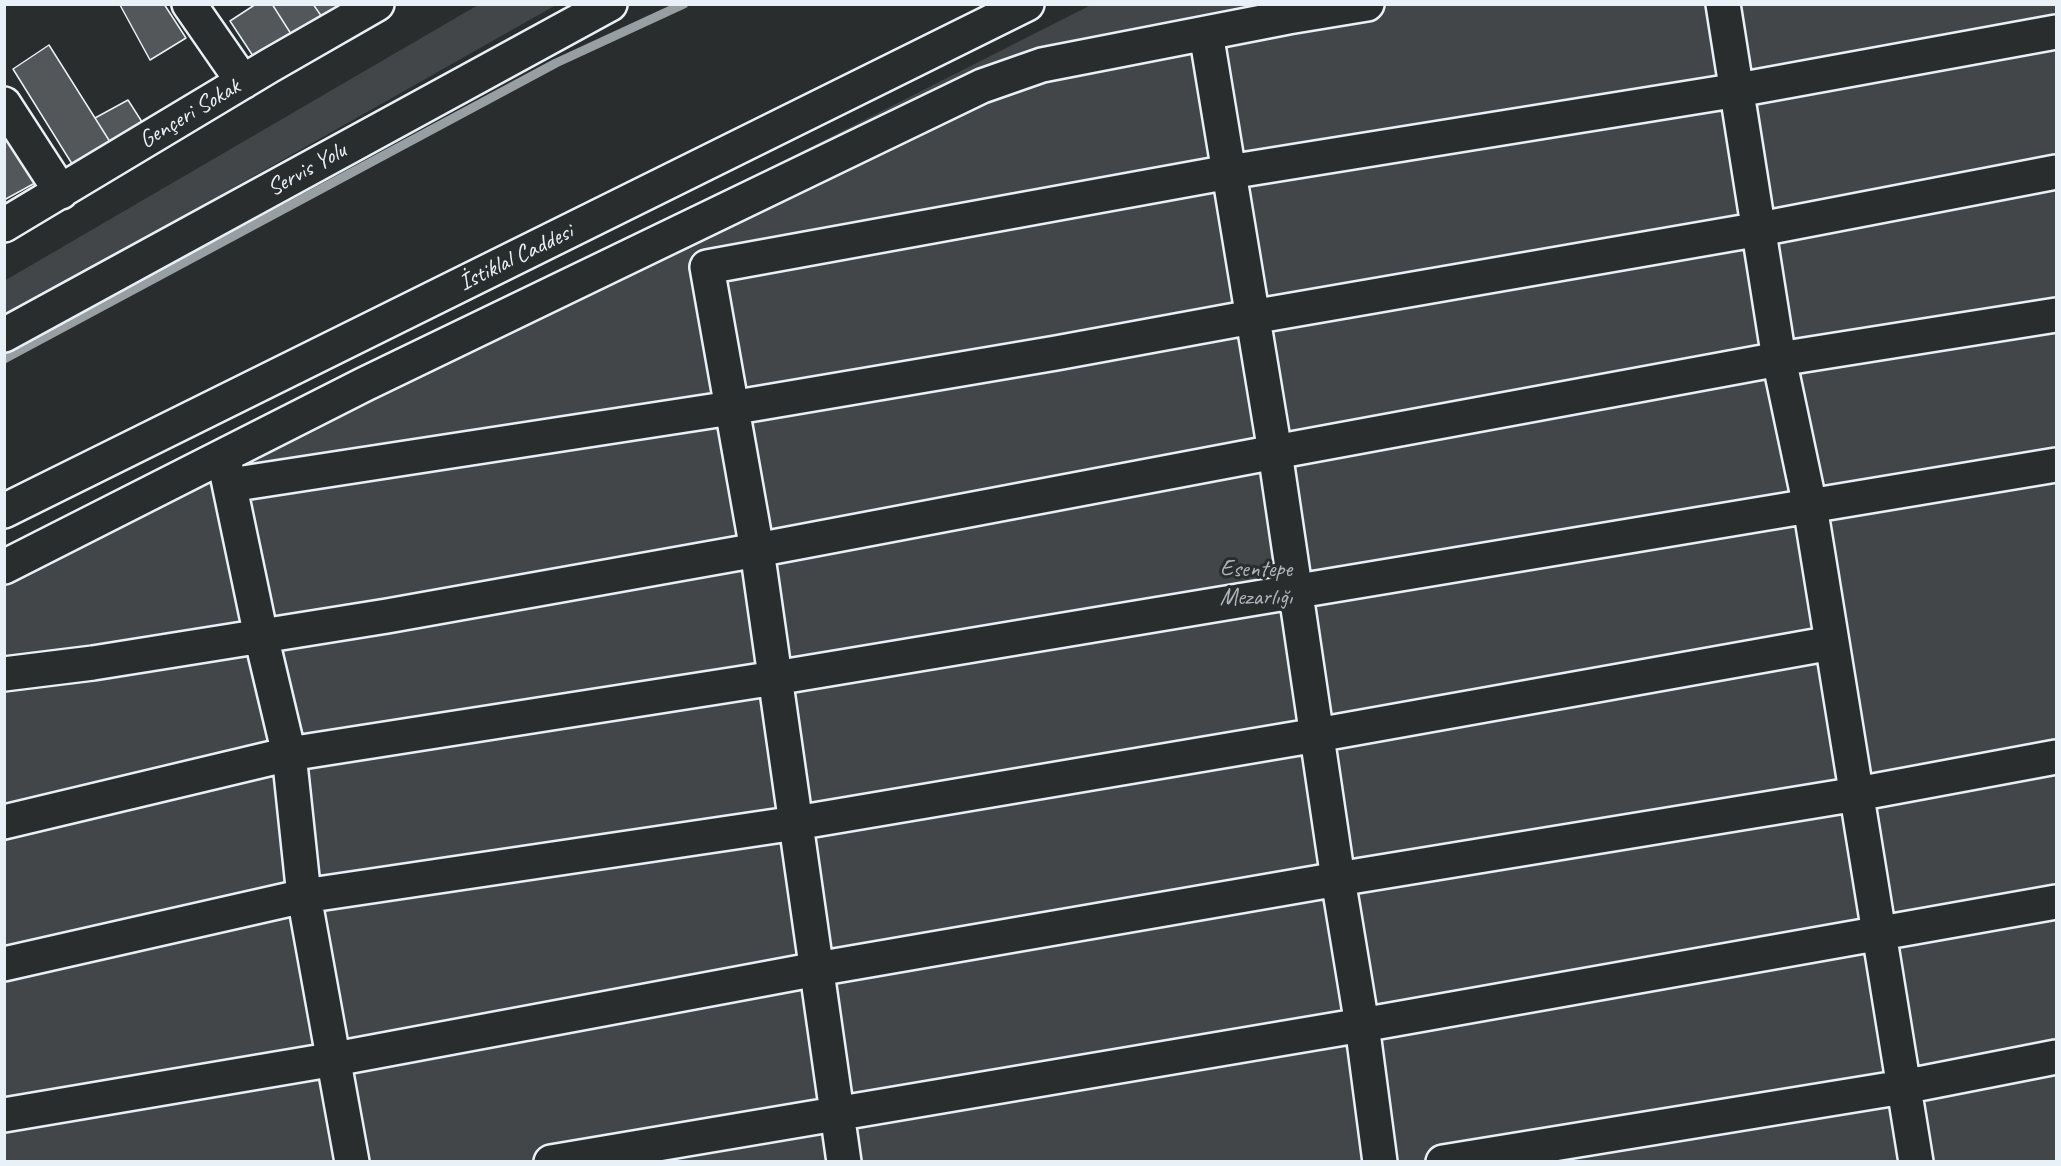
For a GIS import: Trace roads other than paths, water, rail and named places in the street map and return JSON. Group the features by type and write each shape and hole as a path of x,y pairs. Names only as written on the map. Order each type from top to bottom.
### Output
{"street":[{"path":"189,4 243,82"},
{"name":"Gençeri Sokak","path":"4,225 377,4"},
{"name":"Servis Yolu","path":"4,335 610,4"},
{"name":"İstiklal Caddesi","path":"4,512 1028,4"},
{"path":"4,567 227,471 365,384 982,86 1042,65 1367,4"},
{"path":"1723,4 1779,359 1810,506 1833,643 1916,1161"},
{"path":"707,267 1229,172 1738,90 2056,32"},
{"path":"1206,33 1275,452 1338,879 1362,1025 1380,1161"},
{"path":"4,104 62,192"},
{"path":"227,471 731,408 1760,229 2056,171"},
{"path":"698,224 757,550 844,1161"},
{"path":"4,674 93,663 399,614 757,550 1779,359 2056,315"},
{"path":"4,822 289,754 775,678 2056,465"},
{"path":"227,471 261,636 289,754 304,896 352,1161"},
{"path":"4,964 304,896 796,823 1317,735 1833,643"},
{"path":"4,1115 334,1059 817,969 1338,879 1857,794 2056,758"},
{"path":"551,1161 1362,1025 2056,902"},
{"path":"1443,1161 1903,1087 2056,1057"}],"waterway":[{"path":"4,359 556,63 684,4"}],"park label":[{"name":"Esentepe Mezarlığı","path":"1256,584"}]}
